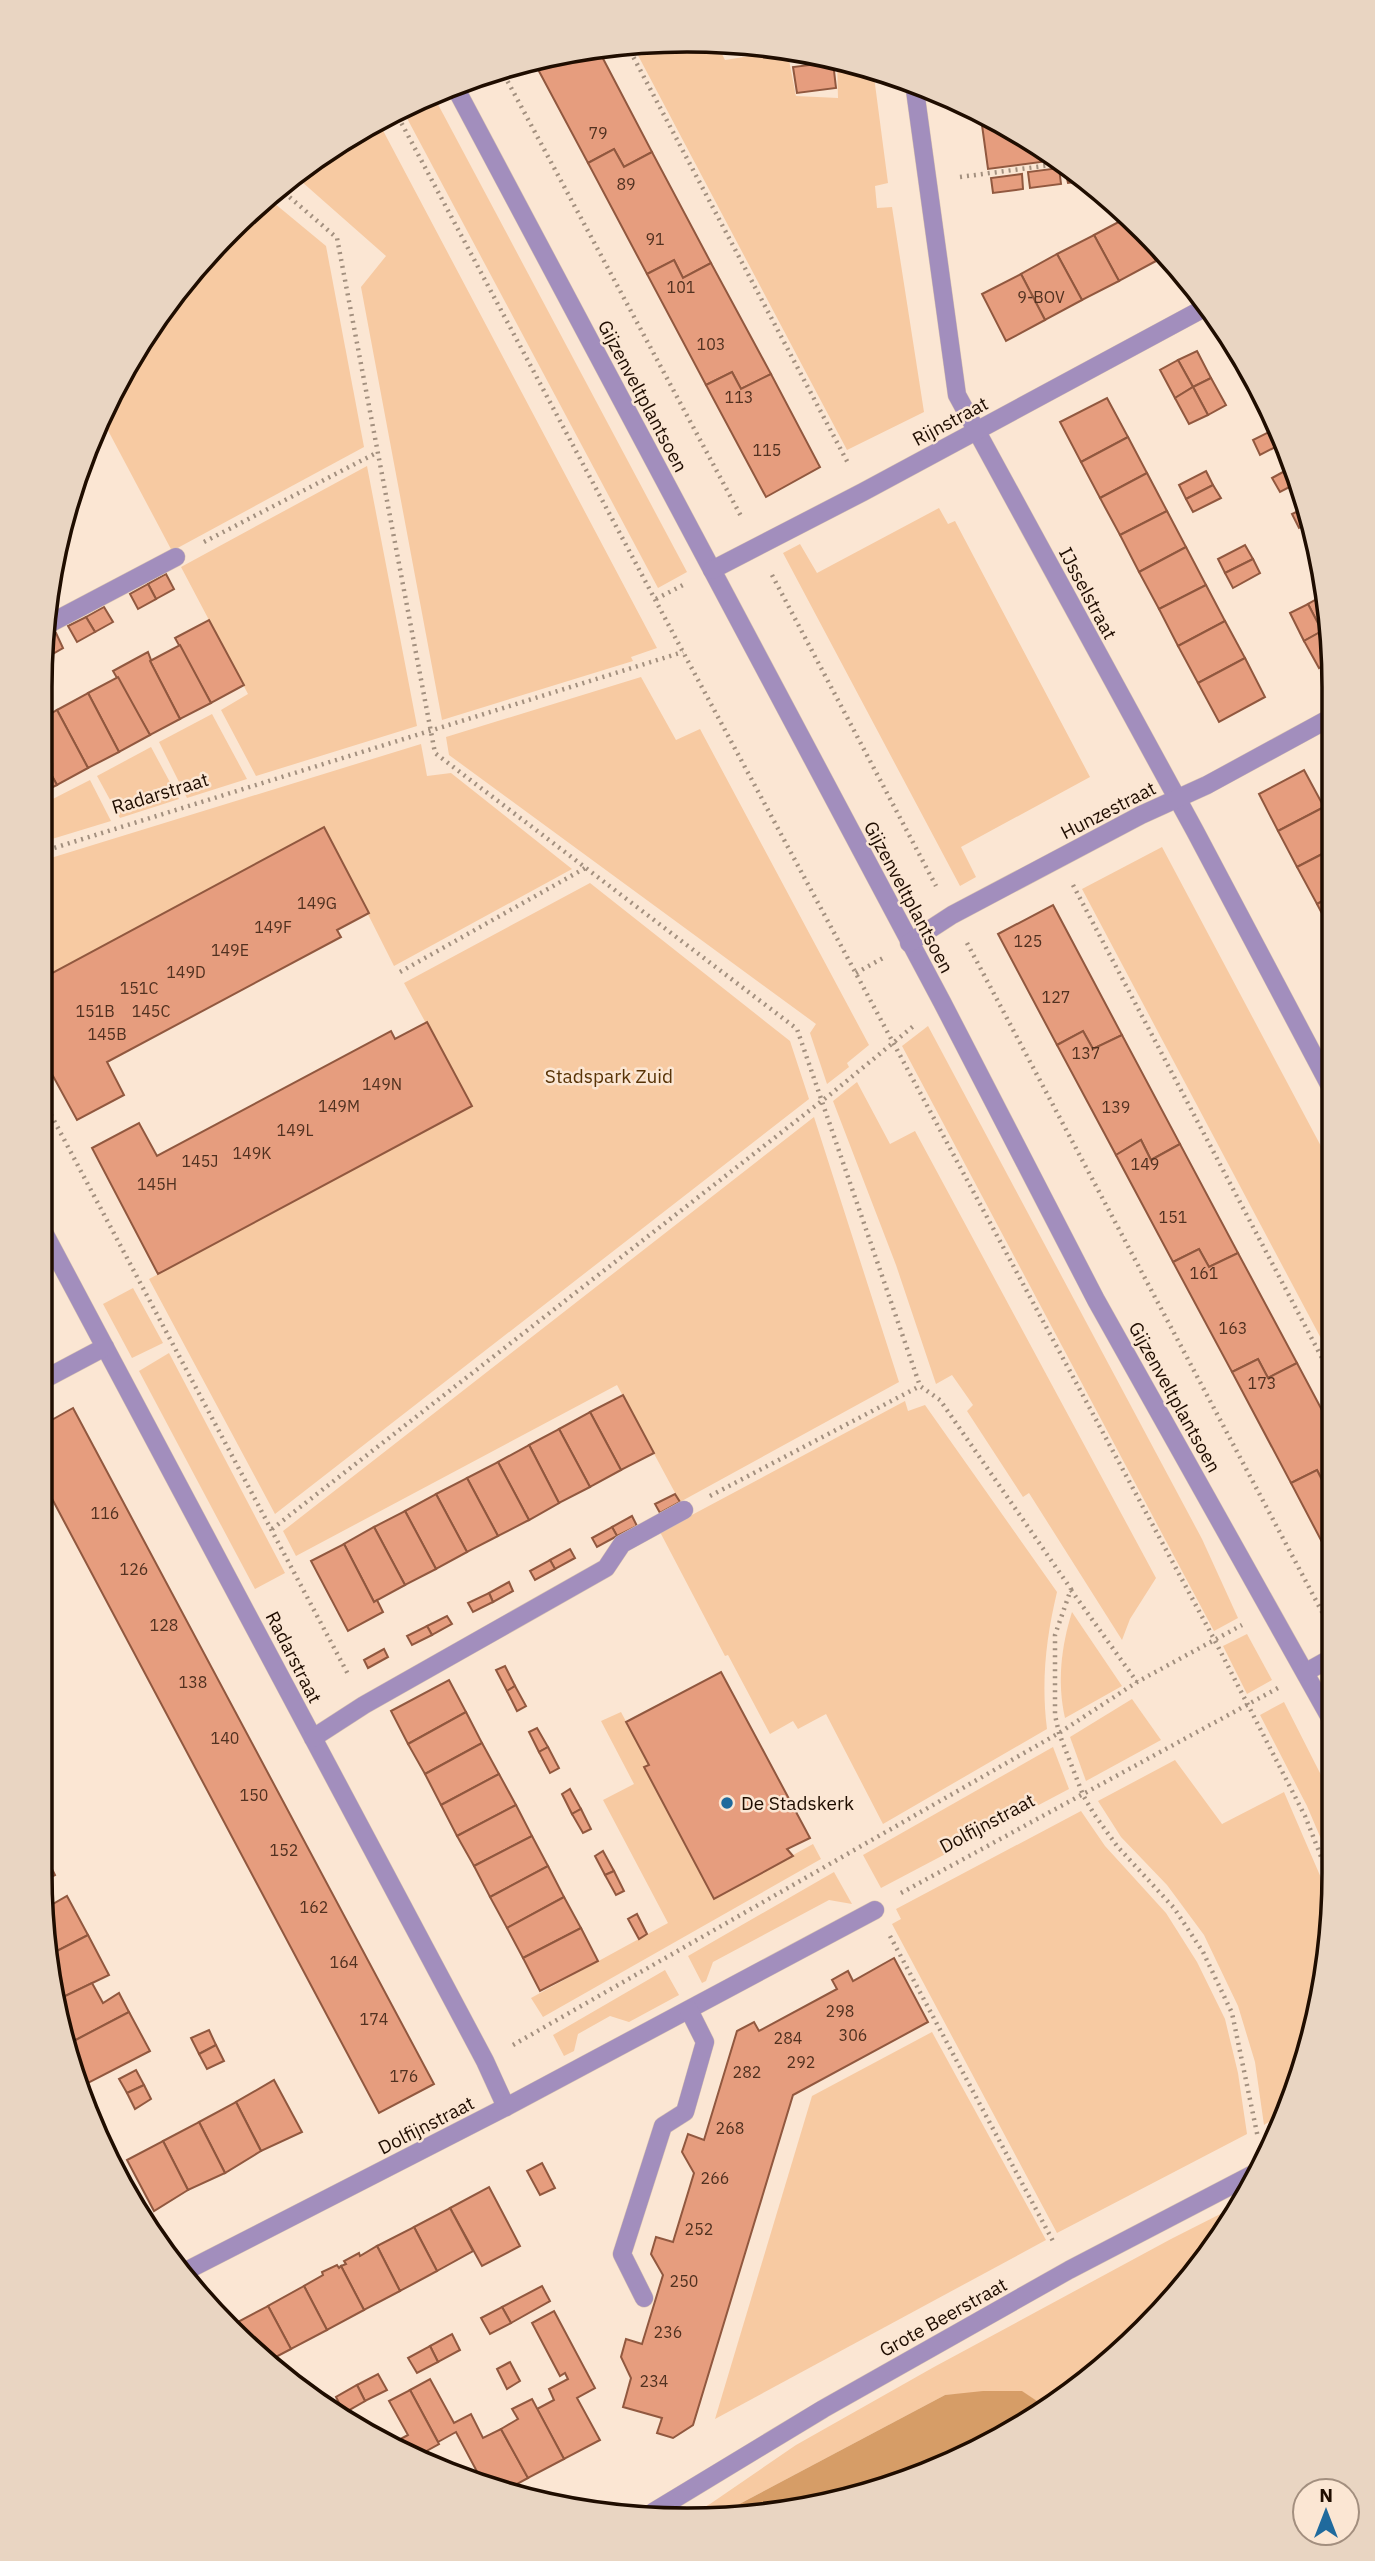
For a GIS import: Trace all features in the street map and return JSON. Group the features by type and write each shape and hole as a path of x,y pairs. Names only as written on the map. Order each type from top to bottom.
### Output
{"street":[{"name":"Gijzenveltplantsoen","path":"460,95 942,1002 1097,1300 1322,1702"},
{"name":"IJsselstraat","path":"916,95 957,395 1322,1071"},
{"name":"Rijnstraat","path":"712,570 1198,311"},
{"path":"57,620 176,557"},
{"name":"Hunzestraat","path":"909,943 952,915 1059,858 1322,723"},
{"name":"Radarstraat","path":"52,1247 485,2061 506,2107"},
{"path":"52,1375 105,1346"},
{"path":"313,1738 364,1705 606,1567 622,1544 684,1510"},
{"path":"1306,1672 1322,1663"},
{"name":"Dolfijnstraat","path":"191,2268 506,2107 875,1910"},
{"path":"643,2298 622,2254 663,2126 685,2112 705,2042 689,2010"},
{"name":"Grote Beerstraat","path":"661,2507 823,2409 1069,2270 1243,2179"}],"path":[{"path":"632,55 863,492"},
{"path":"506,79 1322,1612"},
{"path":"401,121 1214,1639 1305,1816 1322,1859"},
{"path":"928,181 1048,165"},
{"path":"287,195 337,238 435,753 797,1029 920,1386 940,1400 1138,1682"},
{"path":"176,557 378,452"},
{"name":"Radarstraat","path":"52,849 683,652"},
{"path":"1059,858 1322,1358"},
{"path":"400,972 587,867"},
{"path":"272,1529 821,1100 942,1002"},
{"path":"52,1117 364,1705"},
{"path":"684,1510 920,1386"},
{"path":"1071,1589 1055,1634 1055,1715 1059,1733 1083,1795 1117,1846 1174,1908 1203,1952 1231,2013 1258,2137 1258,2153"},
{"path":"485,2061 1059,1733 1138,1682 1214,1639 1311,1590"},
{"name":"Dolfijnstraat","path":"875,1910 891,1898 1306,1672"},
{"path":"875,1910 1069,2270"}],"green space":[{"path":"688,52 722,54 725,60 750,56 789,61 796,96 838,98 837,71 875,81 888,183 875,186 877,208 892,207 924,412 847,450 638,55"},
{"path":"438,104 687,572 658,588 407,118"},
{"path":"383,131 657,648 631,657 633,661 442,720 361,287 386,256 303,183"},
{"path":"276,204 326,246 364,447 172,551 108,430 138,370 184,301 238,238"},
{"path":"367,466 417,726 256,776 221,710 248,694 181,567"},
{"path":"939,508 948,524 955,521 1090,777 961,847 976,877 960,886 783,553 800,544 817,573"},
{"path":"641,677 676,740 700,729 869,1045 847,1063 849,1067 827,1084 810,1033 816,1024 449,755 446,737"},
{"path":"212,714 247,779 187,798 159,742"},
{"path":"421,744 427,776 451,773 572,869 394,966 324,827 52,973 52,858"},
{"path":"151,747 179,799 120,818 97,776"},
{"path":"90,780 111,821 52,839 52,799"},
{"path":"1162,847 1322,1148 1322,1340 1082,889"},
{"name":"Stadspark Zuid","path":"590,883 790,1041 809,1099 275,1514 149,1279 471,1106 404,983"},
{"path":"928,1026 1202,1539 1238,1618 1214,1631 902,1046"},
{"path":"857,1082 890,1144 915,1131 1156,1578 1130,1619 1122,1640 1029,1493 1023,1497 967,1411 973,1405 952,1375 936,1384 896,1265 833,1101"},
{"path":"814,1117 899,1382 680,1502 617,1385 296,1556 283,1531"},
{"path":"133,1288 163,1343 132,1358 103,1304"},
{"path":"169,1353 285,1573 255,1589 139,1371"},
{"path":"905,1401 908,1411 925,1405 1057,1592 1046,1660 1044,1694 1047,1729 883,1824 826,1714 798,1729 793,1721 770,1734 728,1655 725,1656 660,1532"},
{"path":"1072,1612 1122,1686 1065,1718 1061,1665"},
{"path":"1247,1634 1272,1680 1247,1694 1223,1646"},
{"path":"1132,1699 1161,1740 1086,1781 1070,1737"},
{"path":"1284,1702 1321,1775 1322,1841 1307,1806 1260,1715"},
{"path":"621,1712 649,1765 644,1768 714,1899 813,1844 821,1859 543,2017 531,1998 668,1923 603,1800 634,1784 601,1721"},
{"path":"1053,1747 1069,1789 881,1888 863,1855"},
{"path":"1175,1760 1222,1824 1284,1792 1322,1880 1321,1915 1317,1956 1301,2038 1274,2117 1264,2125 1255,2062 1238,2006 1204,1935 1167,1885 1121,1837 1098,1801"},
{"path":"1081,1811 1105,1846 1166,1913 1197,1962 1225,2019 1238,2073 1247,2134 1057,2233 892,1924 901,1919 896,1909"},
{"path":"834,1872 852,1904 829,1900 713,1962 706,1981 702,1983 688,1956"},
{"path":"665,1970 679,1995 629,2022 610,2016 578,2034 574,2051 564,2056 553,2035"},
{"path":"932,2032 1046,2240 715,2419 812,2096"},
{"path":"1224,2212 1191,2260 1137,2323 1074,2377 1038,2402 1021,2391 945,2395 735,2506 703,2508 796,2445"}],"shaded area":[{"path":"1022,2391 1038,2402 968,2443 892,2475 811,2496 735,2506 945,2395"}],"building":[{"path":"603,58 652,152 624,167 614,149 588,163 539,71"},
{"path":"810,65 834,70 836,88 797,93 793,67"},
{"path":"982,126 1041,161 1041,162 988,169"},
{"path":"614,149 624,167 652,152 711,263 683,278 674,260 647,274 588,163"},
{"path":"1053,169 1060,174 1061,184 1030,188 1028,172"},
{"path":"1022,174 1023,189 993,193 991,178"},
{"path":"1119,222 1156,261 1119,281 1094,235"},
{"path":"1094,235 1119,281 1082,300 1057,254"},
{"path":"1057,254 1082,300 1045,320 1021,274"},
{"path":"674,260 683,278 711,263 771,374 741,389 732,372 706,385 647,274"},
{"path":"1021,274 1045,320 1006,341 982,294"},
{"path":"1197,351 1211,378 1193,387 1178,360"},
{"path":"1178,360 1193,387 1175,398 1160,370"},
{"path":"732,372 741,389 771,374 820,467 766,497 706,385"},
{"path":"1211,378 1226,405 1208,415 1193,387"},
{"path":"1193,387 1208,415 1189,424 1175,398"},
{"path":"1107,398 1128,437 1081,462 1060,422"},
{"path":"1269,432 1275,447 1260,455 1253,440"},
{"path":"1128,437 1147,473 1100,498 1081,462"},
{"path":"1206,471 1213,485 1186,499 1179,485"},
{"path":"1284,471 1290,487 1280,492 1272,478"},
{"path":"1147,473 1167,511 1120,535 1100,498"},
{"path":"1213,485 1221,498 1193,512 1186,499"},
{"path":"1167,511 1186,547 1139,572 1120,535"},
{"path":"1298,511 1302,526 1299,528 1292,514"},
{"path":"1245,545 1253,559 1225,573 1218,559"},
{"path":"1186,547 1206,585 1159,609 1139,572"},
{"path":"1253,559 1260,573 1233,588 1225,573"},
{"path":"166,574 174,589 156,599 148,584"},
{"path":"148,584 156,599 138,609 130,594"},
{"path":"1206,585 1225,621 1178,646 1159,609"},
{"path":"1316,600 1319,625 1308,604"},
{"path":"1308,604 1320,632 1304,641 1290,613"},
{"path":"104,607 113,622 95,632 86,617"},
{"path":"86,617 95,632 77,642 68,626"},
{"path":"209,620 244,685 211,703 175,638"},
{"path":"1225,621 1245,658 1198,683 1178,646"},
{"path":"1320,632 1321,667 1319,668 1304,641"},
{"path":"55,633 63,648 54,653 54,646"},
{"path":"180,645 211,703 180,719 150,661"},
{"path":"148,652 180,719 150,735 113,671"},
{"path":"1245,658 1265,697 1219,722 1198,683"},
{"path":"118,677 150,735 119,752 88,693"},
{"path":"88,693 119,752 88,768 57,710"},
{"path":"57,710 88,768 57,785 52,776 52,713"},
{"path":"1304,770 1322,808 1278,831 1259,794"},
{"path":"1322,808 1322,854 1297,867 1278,831"},
{"path":"324,827 369,913 337,930 341,937 107,1062 124,1095 77,1120 52,1074 52,973"},
{"path":"1322,854 1322,901 1317,904 1297,867"},
{"path":"1322,901 1322,914 1317,904"},
{"path":"1053,905 1122,1035 1093,1049 1083,1031 1057,1045 998,934"},
{"path":"427,1022 472,1106 158,1274 92,1148 139,1123 157,1156 391,1031 395,1039"},
{"path":"1083,1031 1093,1049 1122,1035 1180,1144 1151,1160 1141,1140 1116,1155 1057,1045"},
{"path":"1141,1140 1151,1160 1180,1144 1238,1253 1209,1267 1199,1249 1173,1262 1116,1155"},
{"path":"1199,1249 1209,1267 1238,1253 1297,1363 1268,1378 1258,1359 1232,1372 1173,1262"},
{"path":"1258,1359 1268,1378 1297,1363 1322,1410 1322,1480 1317,1470 1291,1483 1232,1372"},
{"path":"623,1395 654,1453 621,1470 590,1412"},
{"path":"73,1408 434,2084 379,2113 52,1499 52,1420"},
{"path":"590,1412 621,1470 590,1487 559,1429"},
{"path":"559,1429 590,1487 559,1503 529,1445"},
{"path":"529,1445 559,1503 529,1520 498,1462"},
{"path":"498,1462 529,1520 498,1536 467,1478"},
{"path":"1317,1470 1322,1480 1322,1542 1291,1483"},
{"path":"467,1478 498,1536 467,1552 436,1494"},
{"path":"436,1494 467,1552 436,1569 405,1511"},
{"path":"675,1494 680,1502 660,1513 655,1504"},
{"path":"405,1511 436,1569 405,1585 374,1527"},
{"path":"632,1516 637,1526 617,1536 612,1527"},
{"path":"374,1527 405,1585 374,1602 344,1544"},
{"path":"612,1527 617,1536 597,1547 592,1538"},
{"path":"344,1544 374,1602 377,1600 383,1612 348,1631 311,1561"},
{"path":"570,1549 575,1558 555,1569 550,1560"},
{"path":"550,1560 555,1569 535,1580 530,1571"},
{"path":"509,1582 513,1591 493,1602 489,1593"},
{"path":"489,1593 493,1602 473,1612 468,1603"},
{"path":"447,1616 452,1624 432,1635 427,1626"},
{"path":"427,1626 432,1635 412,1645 407,1636"},
{"path":"384,1649 388,1657 368,1668 364,1660"},
{"path":"505,1666 515,1686 507,1691 496,1670"},
{"name":"De Stadskerk","path":"721,1672 810,1838 787,1849 793,1856 714,1899 644,1767 649,1765 626,1722"},
{"path":"449,1680 466,1712 408,1744 391,1711"},
{"path":"515,1686 526,1706 517,1711 507,1691"},
{"path":"466,1712 482,1743 425,1774 408,1744"},
{"path":"537,1728 548,1747 539,1752 529,1732"},
{"path":"482,1743 499,1774 441,1805 425,1774"},
{"path":"548,1747 559,1768 550,1773 539,1752"},
{"path":"499,1774 516,1805 457,1836 441,1805"},
{"path":"570,1789 581,1809 572,1814 562,1794"},
{"path":"516,1805 532,1836 474,1866 457,1836"},
{"path":"581,1809 591,1829 583,1833 572,1814"},
{"path":"532,1836 548,1866 490,1897 474,1866"},
{"path":"603,1851 614,1871 605,1875 595,1856"},
{"path":"548,1866 564,1897 507,1928 490,1897"},
{"path":"614,1871 624,1891 616,1895 605,1875"},
{"path":"67,1896 88,1935 57,1951 54,1915 53,1904"},
{"path":"564,1897 581,1928 523,1958 507,1928"},
{"path":"637,1914 647,1934 639,1939 628,1919"},
{"path":"581,1928 598,1961 540,1991 523,1958"},
{"path":"88,1935 109,1975 65,1996 57,1951"},
{"path":"894,1958 928,2022 793,2095 693,2425 673,2438 657,2433 662,2418 623,2407 631,2378 621,2357 626,2339 642,2344 663,2275 651,2254 656,2237 673,2242 694,2173 682,2152 688,2134 704,2140 737,2031 754,2022 759,2031 837,1989 832,1980 848,1971 853,1981"},
{"path":"92,1983 103,2003 119,1993 129,2012 75,2040 65,1996"},
{"path":"129,2012 150,2051 88,2083 75,2040"},
{"path":"209,2030 216,2045 199,2054 191,2038"},
{"path":"216,2045 224,2061 207,2069 199,2054"},
{"path":"136,2070 144,2085 127,2093 119,2079"},
{"path":"274,2080 302,2132 261,2151 236,2102"},
{"path":"144,2085 151,2099 135,2109 127,2093"},
{"path":"236,2102 261,2151 225,2173 199,2122"},
{"path":"199,2122 225,2173 188,2190 163,2141"},
{"path":"163,2141 188,2190 154,2211 127,2160"},
{"path":"542,2163 555,2188 540,2195 527,2171"},
{"path":"489,2187 520,2246 482,2266 450,2208"},
{"path":"450,2208 473,2251 437,2271 414,2227"},
{"path":"414,2227 437,2271 400,2291 377,2246"},
{"path":"377,2246 400,2291 364,2310 341,2266 346,2264 344,2261"},
{"path":"337,2265 339,2268 341,2266 364,2310 327,2330 304,2286 323,2275 322,2272"},
{"path":"304,2286 327,2330 291,2349 268,2306"},
{"path":"542,2286 550,2301 511,2323 502,2307"},
{"path":"268,2306 291,2349 276,2357 237,2322"},
{"path":"502,2307 511,2323 490,2334 481,2318"},
{"path":"554,2311 595,2388 577,2398 600,2440 564,2459 537,2409 554,2400 549,2389 568,2379 565,2373 560,2376 532,2323"},
{"path":"452,2334 460,2350 438,2362 430,2346"},
{"path":"430,2346 438,2362 417,2373 408,2358"},
{"path":"510,2362 520,2381 507,2389 497,2369"},
{"path":"378,2374 387,2390 365,2401 357,2385"},
{"path":"430,2379 454,2423 471,2414 483,2438 501,2429 528,2478 516,2485 478,2473 456,2432 438,2442 410,2390"},
{"path":"357,2385 365,2401 349,2410 339,2404 336,2397"},
{"path":"410,2390 439,2444 426,2452 400,2439 408,2435 389,2401"},
{"path":"532,2399 564,2459 528,2478 501,2429 518,2419 512,2409"}],"place":[{"name":"De Stadskerk","path":"727,1803"}]}
